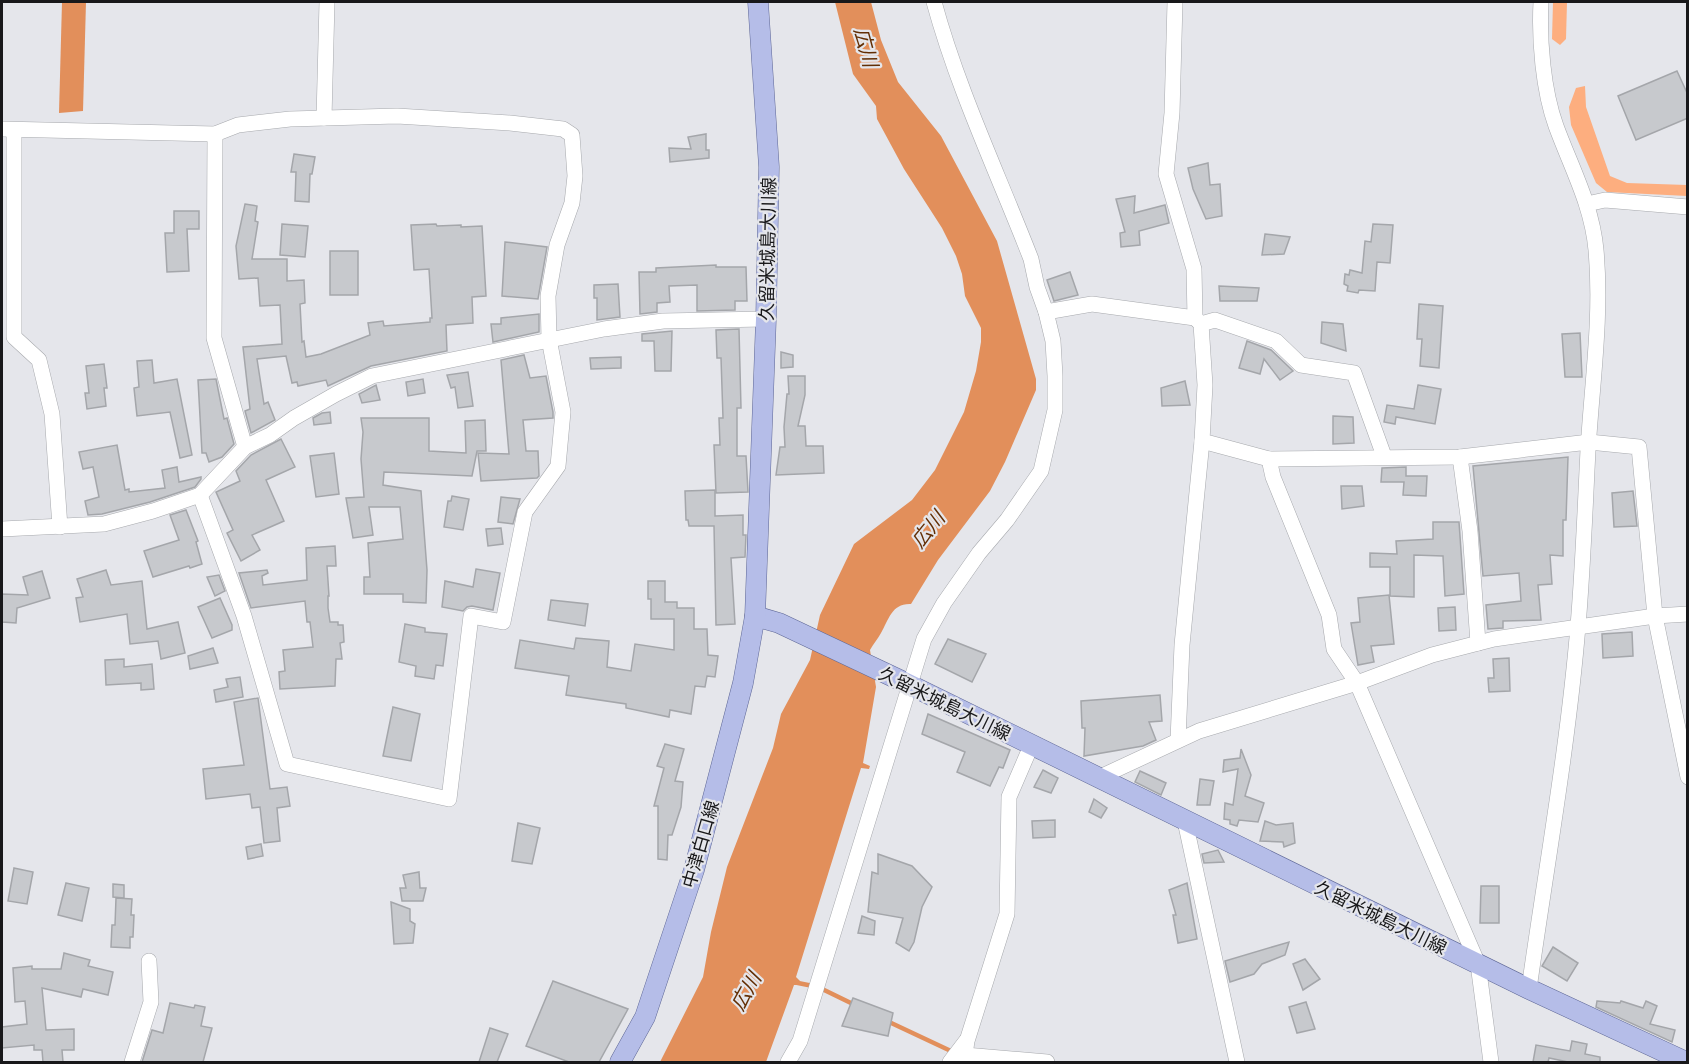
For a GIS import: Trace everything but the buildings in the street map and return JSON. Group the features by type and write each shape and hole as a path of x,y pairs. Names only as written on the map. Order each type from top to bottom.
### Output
{"main road":[{"name":"久留米城島大川線","path":"758,2 769,167 755,616 779,623 907,684 1529,989 1686,1062"},
{"name":"中津白口線","path":"620,1062 645,1017 694,870 743,683 755,616"}],"street":[{"path":"324,118 327,2"},
{"path":"788,1062 800,1041 907,684 924,639 944,603 1041,471 1055,410 1053,341 1031,259 963,88 934,2"},
{"path":"1175,2 1172,113 1166,174 1194,269 1205,385 1202,441 1182,645 1178,740"},
{"path":"1529,989 1567,728 1578,626 1598,330 1596,249 1587,204 1555,123 1545,77 1540,21 1541,2"},
{"path":"60,526 51,414 39,360 14,338 8,130 215,134 238,125 290,119 397,116 510,123 563,129 572,135 575,176 572,203 557,245 548,296 549,339 563,412 558,466 525,512 502,622 471,616 449,799 286,764 244,616 200,495"},
{"path":"215,134 214,338 245,447"},
{"path":"1587,204 1605,200 1688,207"},
{"path":"1046,312 1092,304 1198,321 1215,320 1276,341 1301,364 1354,373 1384,456"},
{"path":"2,529 104,524 200,495 245,447 270,435 336,394 372,376 604,329 663,321 766,319"},
{"path":"1202,441 1269,459 1460,457 1589,442 1639,447 1655,616 1688,777"},
{"path":"1460,457 1470,531 1479,643"},
{"path":"1269,459 1273,477 1329,615 1334,649 1357,683 1478,964 1491,1062"},
{"path":"1098,778 1199,730 1357,683 1432,656 1479,643 1578,626 1688,614"},
{"path":"966,1053 1007,914 1009,797 1031,746"},
{"path":"1185,821 1237,1062"},
{"path":"132,1062 151,1002 149,961"},
{"path":"950,1062 966,1053 1047,1062"}],"shaded area":[{"path":"1553,2 1567,2 1566,39 1560,45 1552,39"},
{"path":"1585,86 1586,107 1610,176 1627,183 1687,185 1687,196 1607,192 1596,183 1571,125 1569,107 1576,88"}],"water":[{"path":"62,2 86,2 83,111 59,113"},
{"name":"広川","path":"835,2 871,2 881,40 898,82 941,136 997,241 1036,379 1036,390 990,491 938,560 911,604 895,609 870,650 876,687 863,763 870,766 869,769 861,768 796,977 800,981 799,985 794,985 766,1062 660,1062 703,977 727,867 773,748 781,714 810,660 820,615 854,544 912,500 935,470 964,412 976,371 981,342 981,328 965,296 962,274 956,256 942,228 904,169 877,119 876,106 853,74"}],"waterway":[{"path":"793,982 818,987 855,1005"},
{"path":"887,1021 953,1052"}]}
